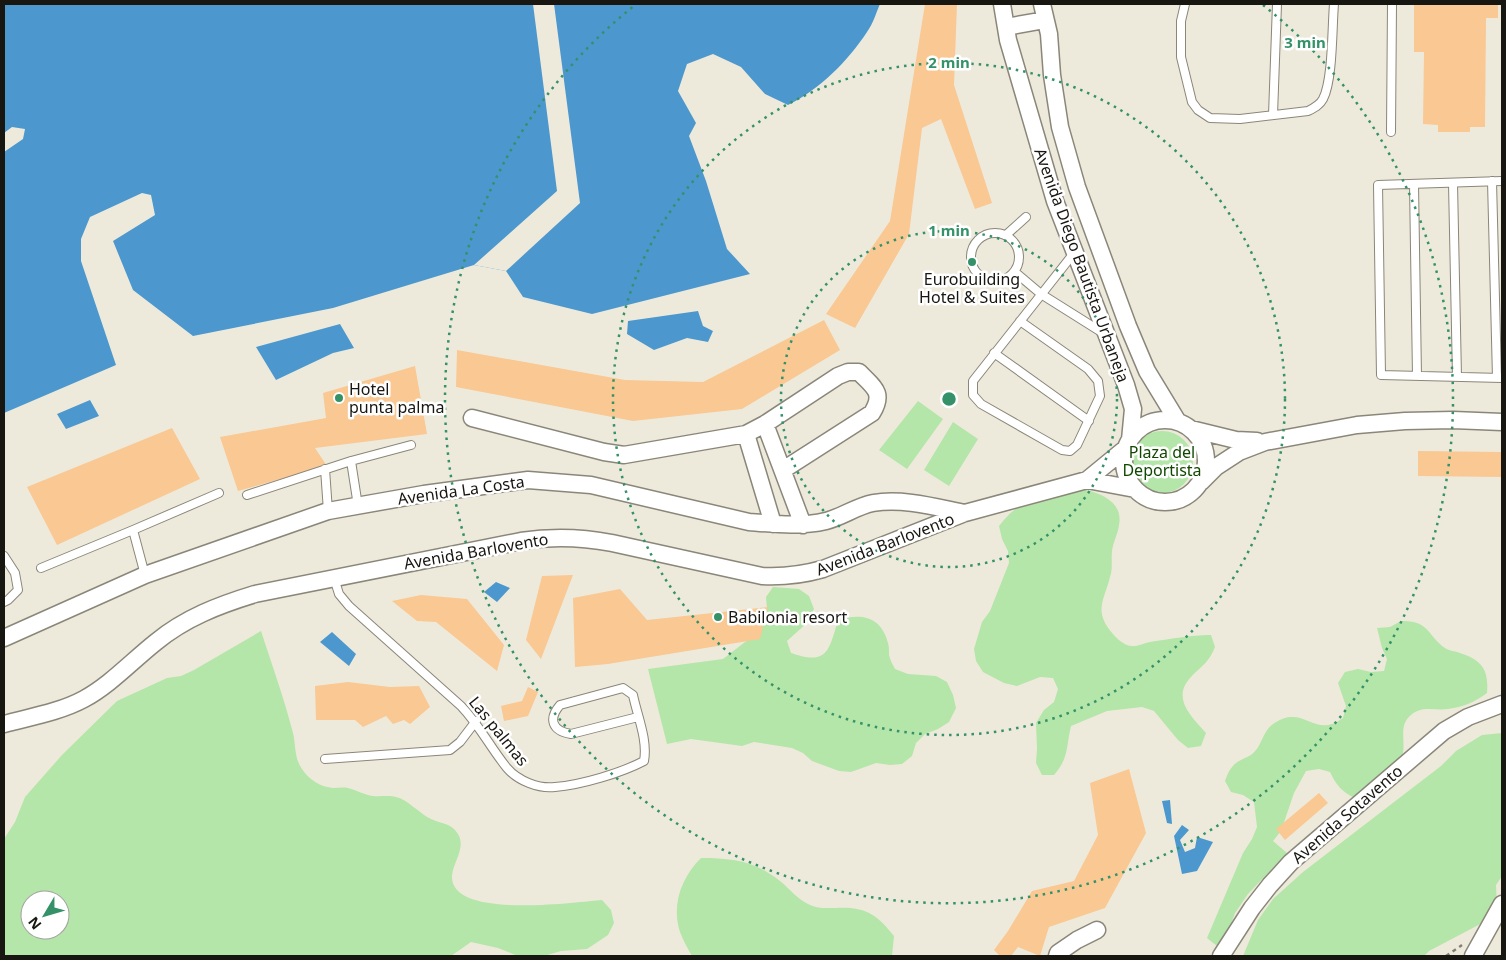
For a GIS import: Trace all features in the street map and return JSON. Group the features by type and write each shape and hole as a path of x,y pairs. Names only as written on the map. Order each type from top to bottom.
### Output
{"street":[{"name":"Avenida Diego Bautista Urbaneja","path":"1002,4 1006,27 1055,201 1126,385 1133,409 1128,444"},
{"name":"Avenida Diego Bautista Urbaneja","path":"1042,4 1049,34 1052,76 1060,127 1077,187 1128,326 1148,371 1184,425"},
{"path":"1006,27 1045,20"},
{"path":"472,418 604,452 624,455 746,434 765,424 838,376 848,372 859,372 876,391 878,403 872,413 783,470"},
{"path":"1265,442 1236,440 1164,420 1151,423 1139,429 1128,444 1124,462 1127,477 1135,489 1148,498 1162,503 1178,501 1191,494 1216,467 1239,452 1265,442 1357,424 1434,420 1501,424"},
{"path":"765,424 803,525"},
{"path":"1184,425 1200,440 1206,453 1206,468 1201,482"},
{"path":"746,434 774,524"},
{"name":"Avenida Barlovento","path":"1087,480 1128,444"},
{"name":"Avenida La Costa","path":"4,638 145,575 328,511 482,486 528,480 590,486 749,522 774,524 803,525 827,521 871,503 897,502 965,512"},
{"name":"Avenida Barlovento","path":"4,724 63,708 84,699 179,625 203,612 255,594 521,541 566,537 590,538 754,575 792,576 823,569 965,512 1087,480 1135,489"},
{"name":"Avenida Sotavento","path":"1221,956 1252,908 1270,885 1316,840 1444,731 1468,717 1502,704"},
{"path":"1473,956 1502,904"},
{"path":"1057,956 1064,948 1097,930"}],"lane":[{"path":"1185,4 1181,21 1181,57 1192,102 1198,110 1210,118 1240,119 1308,111 1317,106 1322,100 1326,91 1329,74 1334,4"},
{"path":"1273,115 1277,4"},
{"path":"1391,132 1392,4"},
{"path":"1492,181 1500,378 1381,375 1378,185 1453,182 1492,181 1502,181"},
{"path":"1453,182 1457,377"},
{"path":"1414,184 1417,376"},
{"path":"1006,235 1026,217"},
{"path":"993,232 1006,235 1016,245 1019,258 1015,272 1004,280 990,281 977,274 970,262 971,248 979,237 993,232"},
{"path":"1020,321 1088,369 1098,381 1100,396 1077,445 1070,450 1062,450 981,404 973,394 972,381 1074,253"},
{"path":"1015,272 1040,294 1106,336"},
{"path":"994,353 1088,421"},
{"path":"247,495 351,460 411,445"},
{"path":"351,460 358,506"},
{"path":"325,469 328,511"},
{"path":"41,568 219,493"},
{"path":"132,530 145,575"},
{"path":"4,556 15,573 18,590 4,602"},
{"name":"Las palmas","path":"334,578 339,594 349,606 461,706 476,722 508,769 522,780 537,786 555,788 593,779 632,767 644,761 646,751 638,717 632,694 622,688 560,705 554,712 553,719 556,728 562,733 571,734 638,717"},
{"path":"325,759 450,750 460,742 476,722"}],"green space":[{"path":"918,401 943,419 907,469 879,450"},
{"path":"953,422 978,439 949,486 924,470"},
{"name":"Plaza del Deportista","path":"1156,431 1168,431 1184,440 1191,450 1193,462 1191,474 1184,484 1168,493 1156,493 1145,488 1136,479 1131,468 1131,456 1136,445 1145,436"},
{"path":"1087,490 1111,502 1118,511 1120,518 1113,544 1111,574 1102,606 1103,619 1113,634 1123,643 1133,646 1180,637 1211,635 1215,647 1207,661 1185,685 1183,692 1185,706 1206,733 1201,746 1188,748 1178,740 1154,711 1142,707 1107,711 1071,726 1066,752 1059,769 1054,775 1042,775 1036,763 1036,723 1044,710 1054,702 1058,689 1053,678 1040,677 1017,686 1004,683 983,672 976,661 974,649 982,622 990,611 1009,563 1008,551 1002,539 999,526 1008,515 1019,507 1061,493"},
{"path":"773,587 799,589 809,596 814,609 807,623 787,641 791,653 803,657 813,658 820,656 829,647 838,620 855,617 869,619 875,622 885,634 889,657 895,669 908,674 936,676 947,682 956,708 949,722 925,734 916,743 912,756 902,764 876,763 851,772 839,771 812,761 803,753 792,748 754,742 742,746 691,739 667,744 648,669 723,659 758,632 767,609 766,597"},
{"path":"1401,621 1417,623 1427,629 1448,650 1468,656 1479,663 1487,678 1487,693 1459,707 1424,709 1411,715 1404,725 1403,749 1400,762 1355,798 1340,788 1330,772 1319,769 1306,771 1294,793 1281,831 1273,841 1287,853 1248,894 1235,913 1228,932 1217,946 1207,938 1243,853 1257,827 1254,802 1243,795 1231,792 1225,781 1229,771 1235,764 1255,752 1269,727 1282,719 1298,717 1325,725 1333,724 1343,718 1346,706 1338,683 1345,672 1358,669 1371,672 1384,671 1387,659 1377,628 1390,627"},
{"path":"261,631 282,694 298,760 308,776 324,786 346,788 376,796 400,798 427,817 453,828 461,841 452,876 457,890 471,899 516,905 543,905 602,900 611,910 614,923 608,935 587,949 561,951 544,956 518,956 498,948 471,942 451,956 4,956 4,839 15,822 25,797 62,755 117,701 167,678 181,676"},
{"path":"1502,733 1502,876 1496,885 1497,907 1486,921 1429,951 1424,956 1243,956 1258,920 1273,899 1303,872 1441,766 1456,751 1482,735"},
{"path":"701,858 733,860 762,869 771,874 806,903 813,906 823,908 854,908 869,913 882,922 894,936 892,956 692,956 680,932 677,911 680,892 684,882 694,865"}],"water":[{"path":"4,4 880,4 869,29 842,64 822,83 788,105 765,94 741,67 713,54 687,64 678,91 696,123 689,136 706,181 727,249 750,274 592,314 523,297 506,271 474,265 333,308 193,336 133,290 113,241 155,215 151,195 142,193 90,217 81,239 81,261 116,365 4,413"},
{"path":"698,311 703,326 713,331 708,342 687,338 654,350 627,334 628,321"},
{"path":"340,324 354,348 333,353 276,380 256,347"},
{"path":"90,400 99,416 66,429 57,414"},
{"path":"496,582 510,588 497,602 484,592"},
{"path":"332,632 356,654 349,666 320,642"},
{"path":"1170,800 1172,824 1167,823 1162,801"},
{"path":"1182,825 1189,830 1180,840 1185,852 1195,848 1197,837 1213,842 1197,871 1182,874 1174,836"}],"pier":[{"path":"533,4 554,4 580,203 506,271 474,265 557,191"},
{"path":"12,127 25,129 23,139 4,152 4,133"}],"building":[{"path":"925,4 957,4 954,85 992,203 975,209 941,119 922,128 909,234 855,328 826,314 890,221"},
{"path":"1414,4 1498,4 1498,18 1486,18 1485,127 1470,127 1470,132 1438,132 1438,125 1423,124 1424,52 1414,52"},
{"path":"824,320 840,350 742,409 633,421 456,387 457,350 625,380 703,382"},
{"path":"415,366 427,434 315,448 327,466 238,491 220,437 326,418 323,393"},
{"path":"172,428 200,479 57,545 27,487"},
{"path":"1418,451 1502,452 1502,477 1418,476"},
{"path":"573,575 541,659 526,640 542,576"},
{"path":"620,589 647,620 768,607 760,639 608,664 575,667 573,598"},
{"path":"421,595 467,599 504,645 497,671 436,622 417,621 392,601"},
{"path":"348,682 390,687 419,686 430,707 410,724 404,720 393,724 386,716 363,727 355,720 316,720 315,686"},
{"path":"528,687 538,692 528,716 504,721 501,706 522,701"},
{"path":"1129,769 1146,833 1105,908 1049,927 1040,956 1018,947 1011,956 1000,956 994,950 1032,891 1074,881 1098,835 1090,783"},
{"path":"1319,793 1328,803 1285,840 1276,829"}],"place":[{"name":"Eurobuilding Hotel & Suites","path":"972,262"},
{"name":"Hotel punta palma","path":"339,398"},
{"name":"Babilonia resort","path":"718,617"}]}
